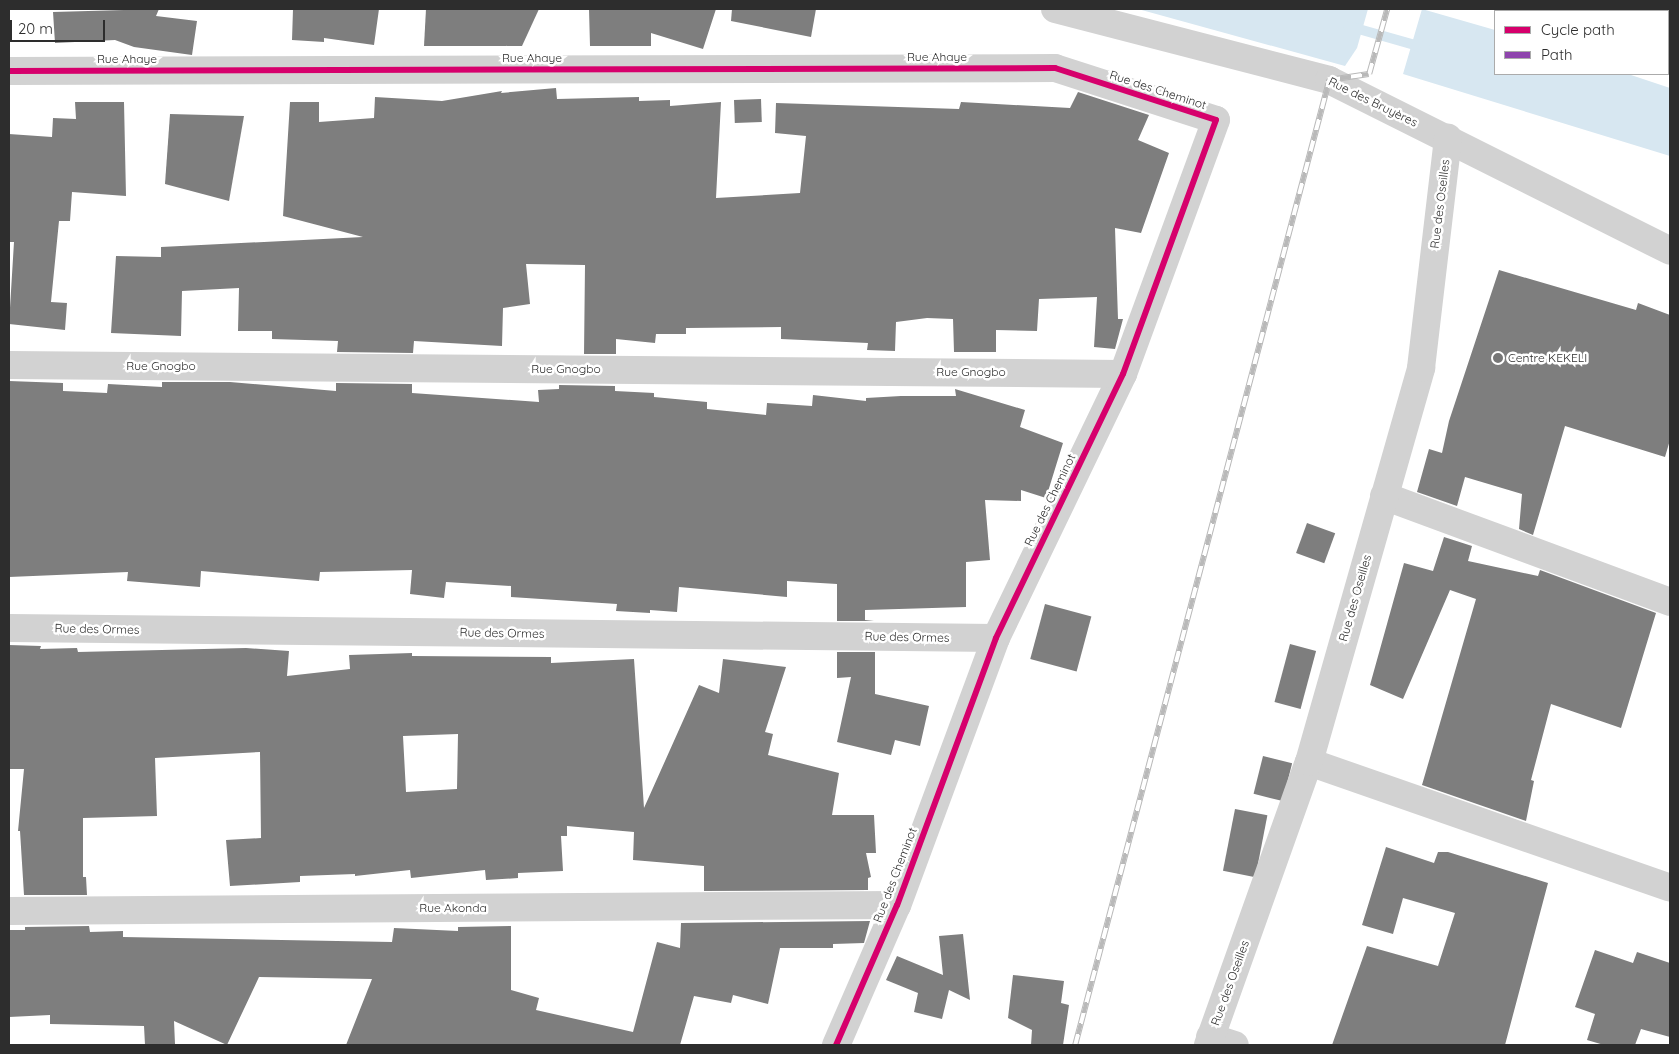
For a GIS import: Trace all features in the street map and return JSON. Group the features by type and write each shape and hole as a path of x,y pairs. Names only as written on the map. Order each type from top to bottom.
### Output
{"street":[{"name":"Rue des Bruyères","path":"1055,9 1329,80 1670,251"},
{"name":"Rue Ahaye","path":"9,71 1055,68"},
{"name":"Rue des Cheminot","path":"836,1045 897,905 996,638 1123,374 1216,120 1055,68"},
{"name":"Rue des Oseilles","path":"1218,1043 1309,762 1421,368 1448,138"},
{"name":"Rue Gnogbo","path":"9,365 1123,374"},
{"path":"1384,496 1670,602"},
{"name":"Rue des Ormes","path":"9,628 996,638"},
{"path":"1309,762 1670,888"},
{"name":"Rue Akonda","path":"9,910 897,905"}],"shaded area":[{"path":"1138,9 1368,9 1357,48 1345,66"},
{"path":"1422,9 1494,30 1494,75 1631,75 1670,88 1670,156 1403,74"},
{"path":"1514,9 1670,9 1670,57 1669,10"}],"building":[{"path":"159,9 156,16 197,21 192,55 134,47 115,40 55,43 53,12"},
{"path":"293,9 379,9 374,45 324,38 324,42 292,40"},
{"path":"426,9 539,9 522,46 424,46"},
{"path":"589,9 716,9 703,49 651,33 651,46 590,46"},
{"path":"732,9 816,9 811,37 731,21"},
{"path":"556,88 557,99 639,97 639,101 670,100 670,106 721,102 716,198 800,193 806,136 775,133 776,103 959,109 961,102 1070,108 1078,92 1149,115 1138,140 1169,153 1141,233 1115,228 1118,319 1123,319 1115,349 1094,347 1097,297 1039,299 1037,331 996,330 996,352 954,352 953,319 927,318 896,322 895,351 867,350 868,343 781,339 781,327 686,328 686,334 656,334 655,343 616,339 616,354 584,354 585,265 526,264 530,304 503,308 502,346 414,341 413,353 337,352 338,341 272,339 272,331 238,331 239,288 182,291 181,336 111,333 116,256 161,257 161,247 363,237 283,216 290,102 319,102 319,122 374,118 375,97 442,101 502,91 501,93"},
{"path":"761,99 762,122 735,123 734,100"},
{"path":"75,102 124,102 126,196 72,192 70,221 59,221 51,302 67,303 65,330 9,324 14,242 9,242 9,134 52,137 53,118 76,119"},
{"path":"170,114 244,116 229,201 165,184"},
{"path":"1499,270 1636,310 1638,303 1670,315 1670,440 1665,457 1565,426 1533,535 1519,529 1522,494 1465,477 1457,506 1417,492 1429,449 1442,453 1449,421"},
{"path":"9,381 63,383 63,391 107,393 108,384 162,387 162,382 230,382 336,391 336,383 412,384 412,393 539,402 538,390 559,389 559,385 615,386 615,391 654,393 654,397 707,402 707,409 766,415 767,403 812,406 813,395 866,401 866,398 901,396 956,396 955,389 1025,410 1020,427 1063,443 1046,498 1021,490 1021,501 985,500 990,560 966,562 966,607 865,610 865,620 874,621 837,621 837,584 787,581 787,597 679,587 677,612 650,610 650,613 616,611 617,604 511,597 511,586 446,582 444,598 410,594 412,570 320,572 319,581 201,571 200,587 127,581 128,572 9,577"},
{"path":"1307,523 1335,533 1324,563 1296,553"},
{"path":"1444,537 1472,546 1468,561 1538,576 1540,570 1656,613 1621,728 1551,704 1531,780 1534,781 1526,821 1422,785 1476,599 1450,590 1403,699 1370,685 1404,563 1433,571"},
{"path":"1045,604 1091,616 1077,671 1030,659"},
{"path":"1290,644 1316,651 1301,709 1274,702"},
{"path":"9,645 41,646 40,649 77,648 78,652 246,648 289,651 287,676 350,669 349,655 412,653 412,656 551,657 551,663 634,659 644,808 699,685 719,693 723,659 786,667 765,732 773,734 768,755 839,773 832,815 874,815 876,853 866,853 871,877 868,878 868,890 704,891 704,866 633,860 634,832 567,826 567,836 561,836 563,871 518,873 518,878 486,880 485,870 411,878 410,870 355,876 355,874 300,876 300,882 230,886 226,840 261,838 260,752 155,758 157,816 83,818 83,877 86,877 87,895 24,895 20,831 18,831 24,769 9,769","holes":["458,734 457,789 406,792 403,736"]},
{"path":"837,652 875,652 875,694 929,706 920,746 895,740 891,755 837,742 851,677 837,678"},
{"path":"1263,756 1292,763 1283,801 1254,794"},
{"path":"1235,809 1267,815 1255,877 1223,871"},
{"path":"1386,847 1434,863 1438,852 1448,852 1548,883 1505,1045 1332,1045 1367,946 1438,966 1455,913 1403,898 1393,934 1362,925"},
{"path":"870,921 864,943 833,944 833,948 780,948 768,1004 733,995 731,1003 694,996 680,1045 346,1045 372,979 259,977 227,1045 174,1021 175,1044 145,1045 144,1026 50,1024 50,1015 9,1017 9,930 25,930 25,927 89,926 90,932 123,931 123,937 392,942 394,928 458,931 458,927 511,926 511,990 539,998 536,1010 633,1032 657,942 680,948 681,923"},
{"path":"963,934 970,1000 949,990 942,1019 914,1012 918,993 886,980 897,956 943,975 939,936"},
{"path":"1595,950 1633,963 1637,952 1670,963 1670,1037 1641,1029 1635,1045 1604,1045 1587,1040 1595,1014 1575,1007"},
{"path":"1013,975 1064,981 1061,1003 1069,1005 1063,1045 1031,1045 1032,1030 1008,1018"}],"waterway":[{"path":"1348,26 1425,48"}],"railway":[{"path":"1075,1045 1329,80 1369,74 1387,9"}],"marked path":[{"path":"1523,9 1527,10"}],"cycle path":[{"path":"9,71 1055,68 1216,120 1123,374 996,638 897,905 836,1045"}],"place":[{"name":"Centre KEKELI","path":"1498,358"}]}
